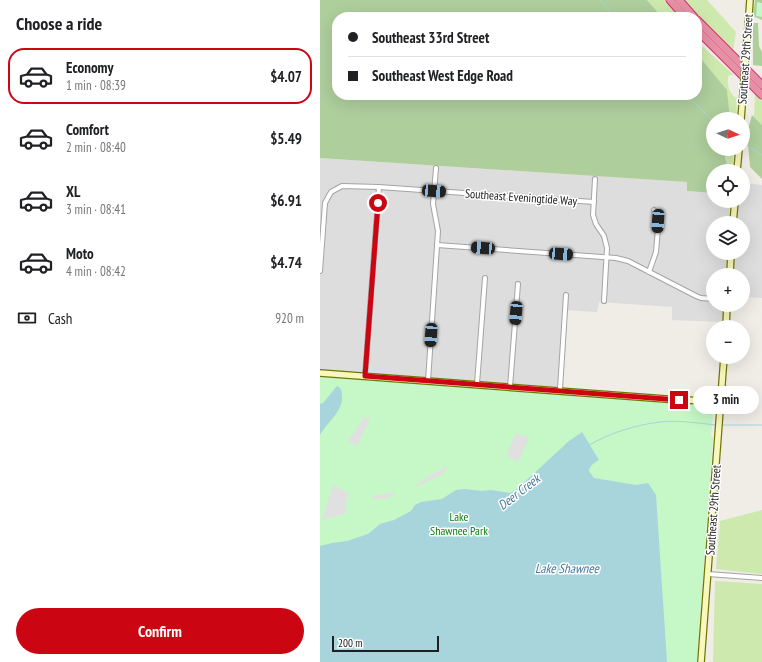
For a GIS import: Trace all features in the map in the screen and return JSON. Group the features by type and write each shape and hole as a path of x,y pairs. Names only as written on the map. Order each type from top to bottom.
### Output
{"highway":[{"path":"670,0 681,12"},
{"path":"679,0 690,12"},
{"path":"702,25 762,85"},
{"path":"702,35 762,95"}],"main road":[{"name":"Southeast 29th Street","path":"742,112 750,0"},
{"name":"Southeast 29th Street","path":"701,662 718,415 723,364"},
{"path":"320,373 679,400 720,401"}],"street":[{"path":"428,381 438,227 434,210 436,168"},
{"path":"595,179 594,219 606,242 607,257 604,301"},
{"name":"Southeast Eveningtide Way","path":"320,271 325,203 331,192 345,185 594,202"},
{"path":"365,376 379,187"},
{"path":"649,272 656,252 659,217 654,210"},
{"path":"437,245 607,257 628,261 696,296 706,298"},
{"path":"477,384 485,278"},
{"path":"510,387 518,284"},
{"path":"557,391 560,389 566,295"},
{"path":"708,574 762,578"}],"shaded area":[{"path":"320,158 687,182 687,191 706,192 706,208 730,208 729,216 706,216 706,260 727,260 726,268 706,268 706,312 724,312 723,320 706,320 706,321 672,320 672,307 599,302 597,312 563,310 558,385 554,388 320,371"},
{"path":"750,184 762,185 762,298 750,297 750,268 733,268 733,260 750,260 750,216 737,216 737,208 750,208"},
{"path":"364,417 370,419 357,446 348,442"},
{"path":"516,433 529,438 518,462 506,455"},
{"path":"450,464 441,475 418,486 415,485"},
{"path":"333,485 349,493 346,503 347,513 322,520"},
{"path":"397,492 389,498 375,499 371,496"}],"green space":[{"path":"320,0 647,0 658,12 332,12 332,100 702,100 702,60 727,90 729,112 706,112 706,156 726,156 725,158 727,164 706,164 706,192 687,191 687,182 320,158"},
{"path":"647,0 665,0 676,12 658,12"},
{"path":"684,0 707,0 736,32 733,51 702,21 702,12 694,12"},
{"path":"755,0 762,0 762,20 753,16"},
{"path":"757,2 762,3 762,17 756,16"},
{"path":"753,23 758,23 759,46 762,52 762,66 753,65"},
{"path":"702,46 734,75 728,76 728,83 730,92 737,99 736,112 729,112 727,90 702,60"},
{"path":"755,94 762,101 762,125 754,117"},
{"path":"752,115 762,125 762,179 750,167 750,122"},
{"path":"726,156 733,156 733,164 727,164 725,158"},
{"name":"Lake Shawnee Park","path":"320,375 653,400 712,406 716,412 713,414 711,435 713,438 697,662 320,662"},
{"path":"762,510 762,574 716,569 720,521"},
{"path":"715,581 762,584 762,662 713,662"}],"water":[{"path":"337,386 341,389 342,394 341,406 320,435 320,404 323,403"},
{"name":"Lake Shawnee","path":"582,432 599,460 590,467 589,471 594,478 636,485 648,483 656,495 667,662 320,662 320,546 347,541 368,534 380,524 394,520 411,511 415,505 421,502 442,499 456,490 491,490 510,493 517,489 569,441"}],"waterway":[{"path":"600,0 610,12"},
{"path":"692,100 706,114"},
{"path":"750,147 762,155"},
{"name":"Deer Creek","path":"589,445 614,433 651,423 674,421 716,425"},
{"name":"Deer Creek","path":"721,425 762,425"}],"route":[{"path":"378,203 365,376 679,400"}]}
